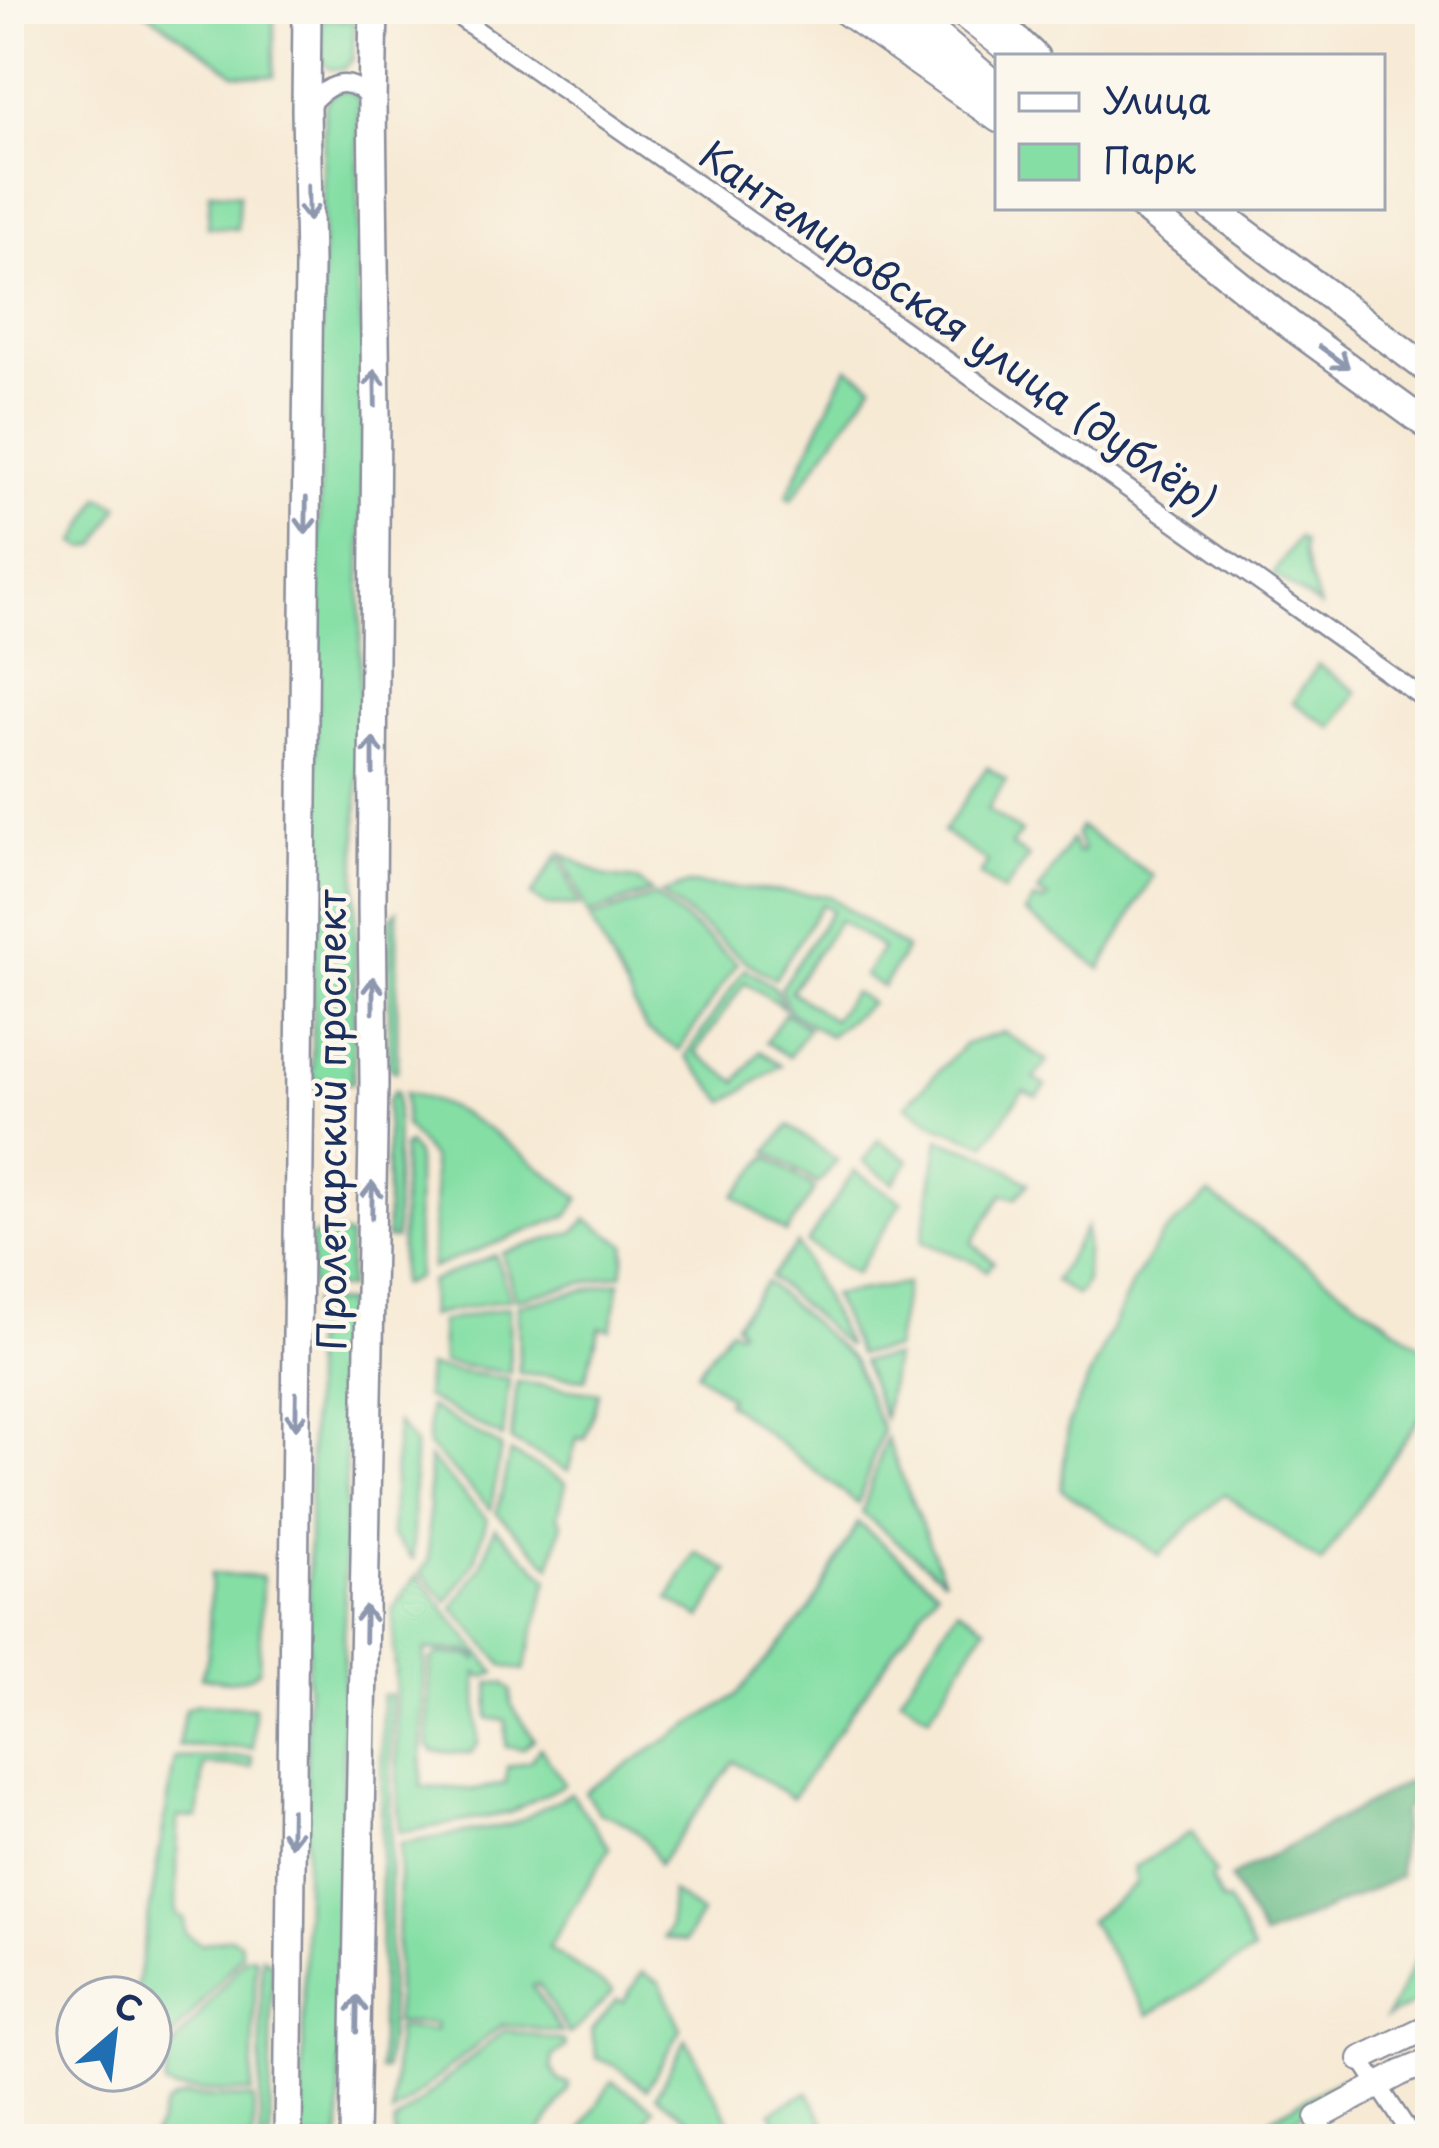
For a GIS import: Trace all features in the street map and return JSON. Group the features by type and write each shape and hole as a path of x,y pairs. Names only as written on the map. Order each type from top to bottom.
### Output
{"main road":[{"name":"Пролетарский проспект","path":"288,2139 309,264 307,9"},
{"name":"Пролетарский проспект","path":"354,2139 374,1083 374,9"},
{"path":"840,9 995,118"},
{"path":"866,9 995,101"},
{"path":"908,9 995,83"},
{"path":"955,9 1012,54"},
{"path":"983,9 1032,54"},
{"path":"1126,210 1430,427"},
{"path":"1147,210 1290,325"},
{"path":"1215,210 1430,371"},
{"path":"1361,2059 1430,2026"},
{"path":"1323,2129 1379,2085 1430,2061"}],"street":[{"name":"Кантемировская улица (дублёр)","path":"447,9 1430,703"},
{"path":"306,109 326,88 343,83 360,89 372,102"},
{"path":"1361,2059 1414,2139"}],"green space":[{"path":"142,9 274,9 274,76 235,74"},
{"path":"321,19 354,21 353,59 343,69 331,69 322,62"},
{"path":"338,91 349,91 359,99 358,288 365,356 353,1082 337,1085 312,1078 324,107"},
{"path":"210,192 239,194 237,229 208,227"},
{"path":"847,367 873,384 792,499 787,496"},
{"path":"100,497 119,506 97,545 86,548 76,543"},
{"path":"1298,538 1303,541 1320,607 1273,574"},
{"path":"1318,665 1357,692 1332,728 1293,702"},
{"path":"987,767 1006,780 987,810 1021,832 1011,846 1029,857 1004,892 980,875 988,862 943,832"},
{"path":"1080,827 1153,876 1101,969 1025,913 1034,900 1048,898 1038,893 1071,840 1077,853 1083,851 1076,835"},
{"path":"562,853 606,877 636,880 651,892 588,915"},
{"path":"558,855 579,906 546,905 531,896"},
{"path":"688,884 829,896 906,949 883,987 864,976 882,948 839,920 791,991 833,1020 853,992 871,1003 829,1036 790,1012 780,989 832,910 822,904 775,979 661,894"},
{"path":"655,896 737,963 679,1050 646,1029 590,919"},
{"path":"397,911 394,1071 389,1066 390,923"},
{"path":"745,968 774,987 784,1008 745,982 696,1053 737,1082 760,1051 781,1065 726,1102 686,1056"},
{"path":"785,1013 808,1028 789,1057 766,1042"},
{"path":"1004,1032 1047,1061 1034,1079 1046,1086 1037,1097 1023,1091 986,1144 938,1126 906,1105 965,1044"},
{"path":"394,1091 395,1239 387,1239 387,1102"},
{"path":"405,1093 451,1109 519,1152 580,1198 569,1215 432,1268 435,1192 431,1158 405,1125"},
{"path":"789,1126 837,1160 818,1184 768,1151"},
{"path":"939,1139 988,1156 1029,1183 1016,1198 1003,1194 972,1243 994,1262 987,1271 922,1242"},
{"path":"878,1140 909,1160 894,1183 863,1162"},
{"path":"408,1144 416,1155 417,1278 400,1285 403,1147"},
{"path":"768,1156 815,1189 786,1233 735,1196"},
{"path":"854,1171 902,1202 855,1274 807,1243"},
{"path":"1209,1194 1430,1352 1430,1403 1321,1563 1224,1494 1159,1555 1061,1489 1069,1422 1132,1284 1161,1237"},
{"path":"587,1219 626,1245 622,1274 515,1299 502,1253 574,1232"},
{"path":"1086,1227 1086,1281 1076,1295 1054,1281"},
{"path":"332,1232 349,1237 348,1288 311,1287 311,1237"},
{"path":"797,1244 848,1347 770,1277"},
{"path":"495,1255 510,1299 429,1316 430,1282"},
{"path":"620,1282 611,1329 600,1327 585,1379 519,1373 518,1305"},
{"path":"766,1282 853,1360 882,1430 858,1504 726,1402 729,1397 697,1372 730,1328 740,1329 735,1323"},
{"path":"906,1284 894,1349 858,1354 832,1295"},
{"path":"312,1302 347,1303 340,2139 302,2139"},
{"path":"509,1307 510,1373 442,1363 440,1322"},
{"path":"894,1357 884,1418 862,1361"},
{"path":"427,1367 509,1379 503,1438 425,1397"},
{"path":"517,1382 599,1393 585,1439 577,1438 568,1471 511,1441"},
{"path":"429,1407 501,1447 491,1509 428,1446"},
{"path":"397,1423 414,1444 413,1559 391,1535"},
{"path":"886,1438 944,1579 862,1513"},
{"path":"510,1452 566,1483 551,1566 497,1513"},
{"path":"429,1458 487,1519 474,1563 447,1602 421,1572 429,1561"},
{"path":"858,1523 937,1589 792,1798 734,1761 658,1865 636,1831 599,1813 585,1792 736,1696 810,1610"},
{"path":"495,1527 548,1579 524,1671 504,1666 453,1607 481,1567"},
{"path":"696,1552 729,1571 701,1618 669,1599"},
{"path":"211,1574 262,1577 259,1670 245,1678 201,1677 208,1656"},
{"path":"417,1575 496,1673 484,1677 477,1673 478,1743 471,1753 434,1752 428,1745 430,1662 438,1654 470,1655 477,1661 478,1656 469,1651 425,1650 421,1786 477,1790 506,1783 507,1767 530,1761 540,1747 565,1784 509,1813 399,1833 393,1608"},
{"path":"958,1608 986,1626 929,1716 900,1697"},
{"path":"490,1683 504,1683 511,1690 511,1704 534,1739 523,1749 506,1747 506,1721 488,1718"},
{"path":"382,1695 391,1695 385,2070 380,2070"},
{"path":"197,1704 254,1707 253,1748 178,1746 185,1709"},
{"path":"252,1757 252,1767 204,1765 198,1818 178,1817 176,1915 184,1919 185,1933 201,1944 230,1937 240,1942 242,1954 174,2036 174,1974 139,1974 175,1758"},
{"path":"1430,1770 1402,1813 1399,1877 1263,1938 1230,1878"},
{"path":"571,1793 610,1848 548,1948 613,1991 569,2034 538,1984 532,1986 562,2033 503,2024 392,2115 396,2028 435,2031 435,2024 395,2023 400,1844 510,1825"},
{"path":"1192,1832 1215,1874 1210,1878 1222,1902 1228,1901 1253,1952 1149,2015 1089,1921 1137,1884 1134,1868"},
{"path":"671,1892 701,1914 684,1942 663,1938 669,1928"},
{"path":"1425,1941 1430,1951 1430,1995 1386,2018"},
{"path":"262,1956 272,1964 270,2139 260,2139"},
{"path":"245,1958 256,1961 252,2093 174,2090 174,2047"},
{"path":"642,1972 660,1983 681,2029 647,2089 597,2058 591,2030 617,1999 623,2002"},
{"path":"504,2030 564,2041 565,2048 553,2056 551,2068 559,2081 569,2084 568,2091 536,2139 395,2139 394,2124"},
{"path":"686,2039 739,2139 714,2139 656,2095"},
{"path":"1342,2078 1351,2081 1348,2088 1257,2139 1234,2139"},
{"path":"612,2081 654,2108 634,2139 584,2139 578,2135"},
{"path":"808,2092 833,2139 786,2139 771,2112"},
{"path":"186,2096 254,2099 253,2139 149,2139 165,2107"}]}
